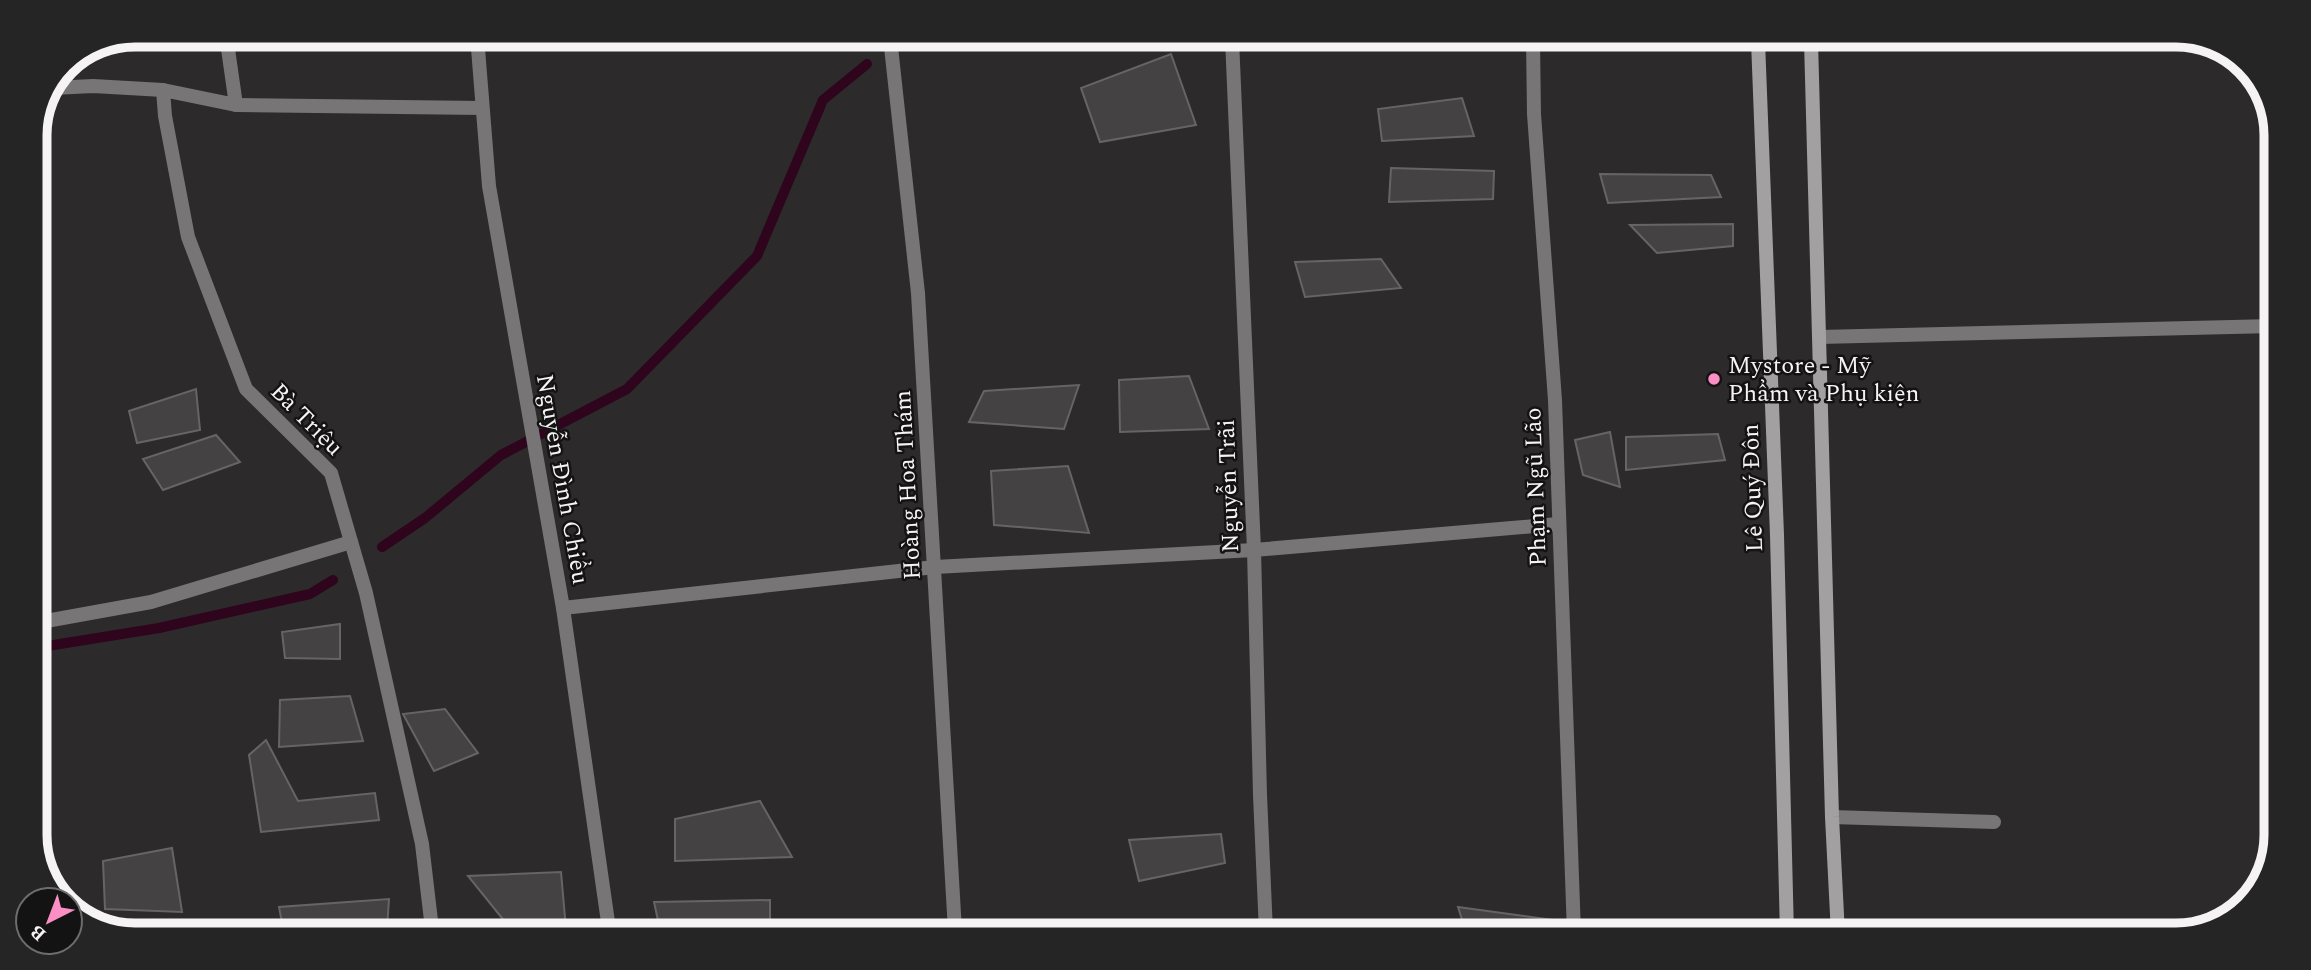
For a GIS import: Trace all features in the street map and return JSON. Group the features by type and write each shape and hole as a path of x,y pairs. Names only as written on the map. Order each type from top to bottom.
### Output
{"main road":[{"name":"Lê Quý Đôn","path":"1758,47 1777,535 1787,923"},
{"path":"1811,47 1832,817 1837,923"}],"street":[{"path":"228,47 236,105"},
{"name":"Nguyễn Đình Chiểu","path":"478,47 489,186 563,608 608,923"},
{"name":"Hoàng Hoa Thám","path":"891,47 918,293 955,923"},
{"name":"Nguyễn Trãi","path":"1232,47 1254,550 1266,923"},
{"name":"Phạm Ngũ Lão","path":"1532,47 1534,114 1555,400 1574,923"},
{"path":"61,88 93,86 163,90 236,105 482,108"},
{"name":"Bà Triệu","path":"163,90 165,116 188,237 246,389 331,473 366,593 422,844 431,923"},
{"path":"1820,337 2264,326"},
{"path":"563,608 935,567 1254,550 1558,524"},
{"path":"47,621 151,602 351,542"},
{"path":"1832,817 1994,822"}],"building":[{"path":"1171,54 1196,125 1100,142 1081,88"},
{"path":"1462,98 1474,136 1382,141 1378,109"},
{"path":"1391,168 1494,171 1493,199 1389,202"},
{"path":"1600,174 1711,175 1721,197 1608,203"},
{"path":"1733,224 1733,246 1657,253 1630,225"},
{"path":"1381,259 1401,288 1305,297 1295,262"},
{"path":"1189,376 1209,429 1120,432 1119,380"},
{"path":"1079,385 1064,429 969,422 984,391"},
{"path":"196,389 200,430 137,443 129,411"},
{"path":"1610,432 1620,487 1583,475 1575,440"},
{"path":"1718,434 1725,460 1626,470 1626,437"},
{"path":"216,435 240,462 163,490 143,459"},
{"path":"1068,466 1089,533 994,525 991,471"},
{"path":"340,624 340,659 285,658 282,632"},
{"path":"350,696 363,741 279,747 280,700"},
{"path":"445,709 478,753 434,771 403,714"},
{"path":"266,740 298,801 375,793 379,820 261,832 249,755"},
{"path":"760,801 792,857 675,861 675,819"},
{"path":"1221,834 1225,863 1139,881 1129,840"},
{"path":"172,848 182,912 105,909 103,861"},
{"path":"561,872 565,923 506,923 468,876"},
{"path":"389,899 387,923 282,923 279,907"},
{"path":"770,900 770,923 658,923 654,902"},
{"path":"1458,907 1554,920 1553,923 1463,923"}],"waterway":[{"path":"382,547 425,518 501,455 627,389 757,256 823,100 867,64"},
{"path":"47,646 159,628 310,594 333,580"}],"place":[{"name":"Mystore - Mỹ Phẩm và Phụ kiện","path":"1714,379"}]}
